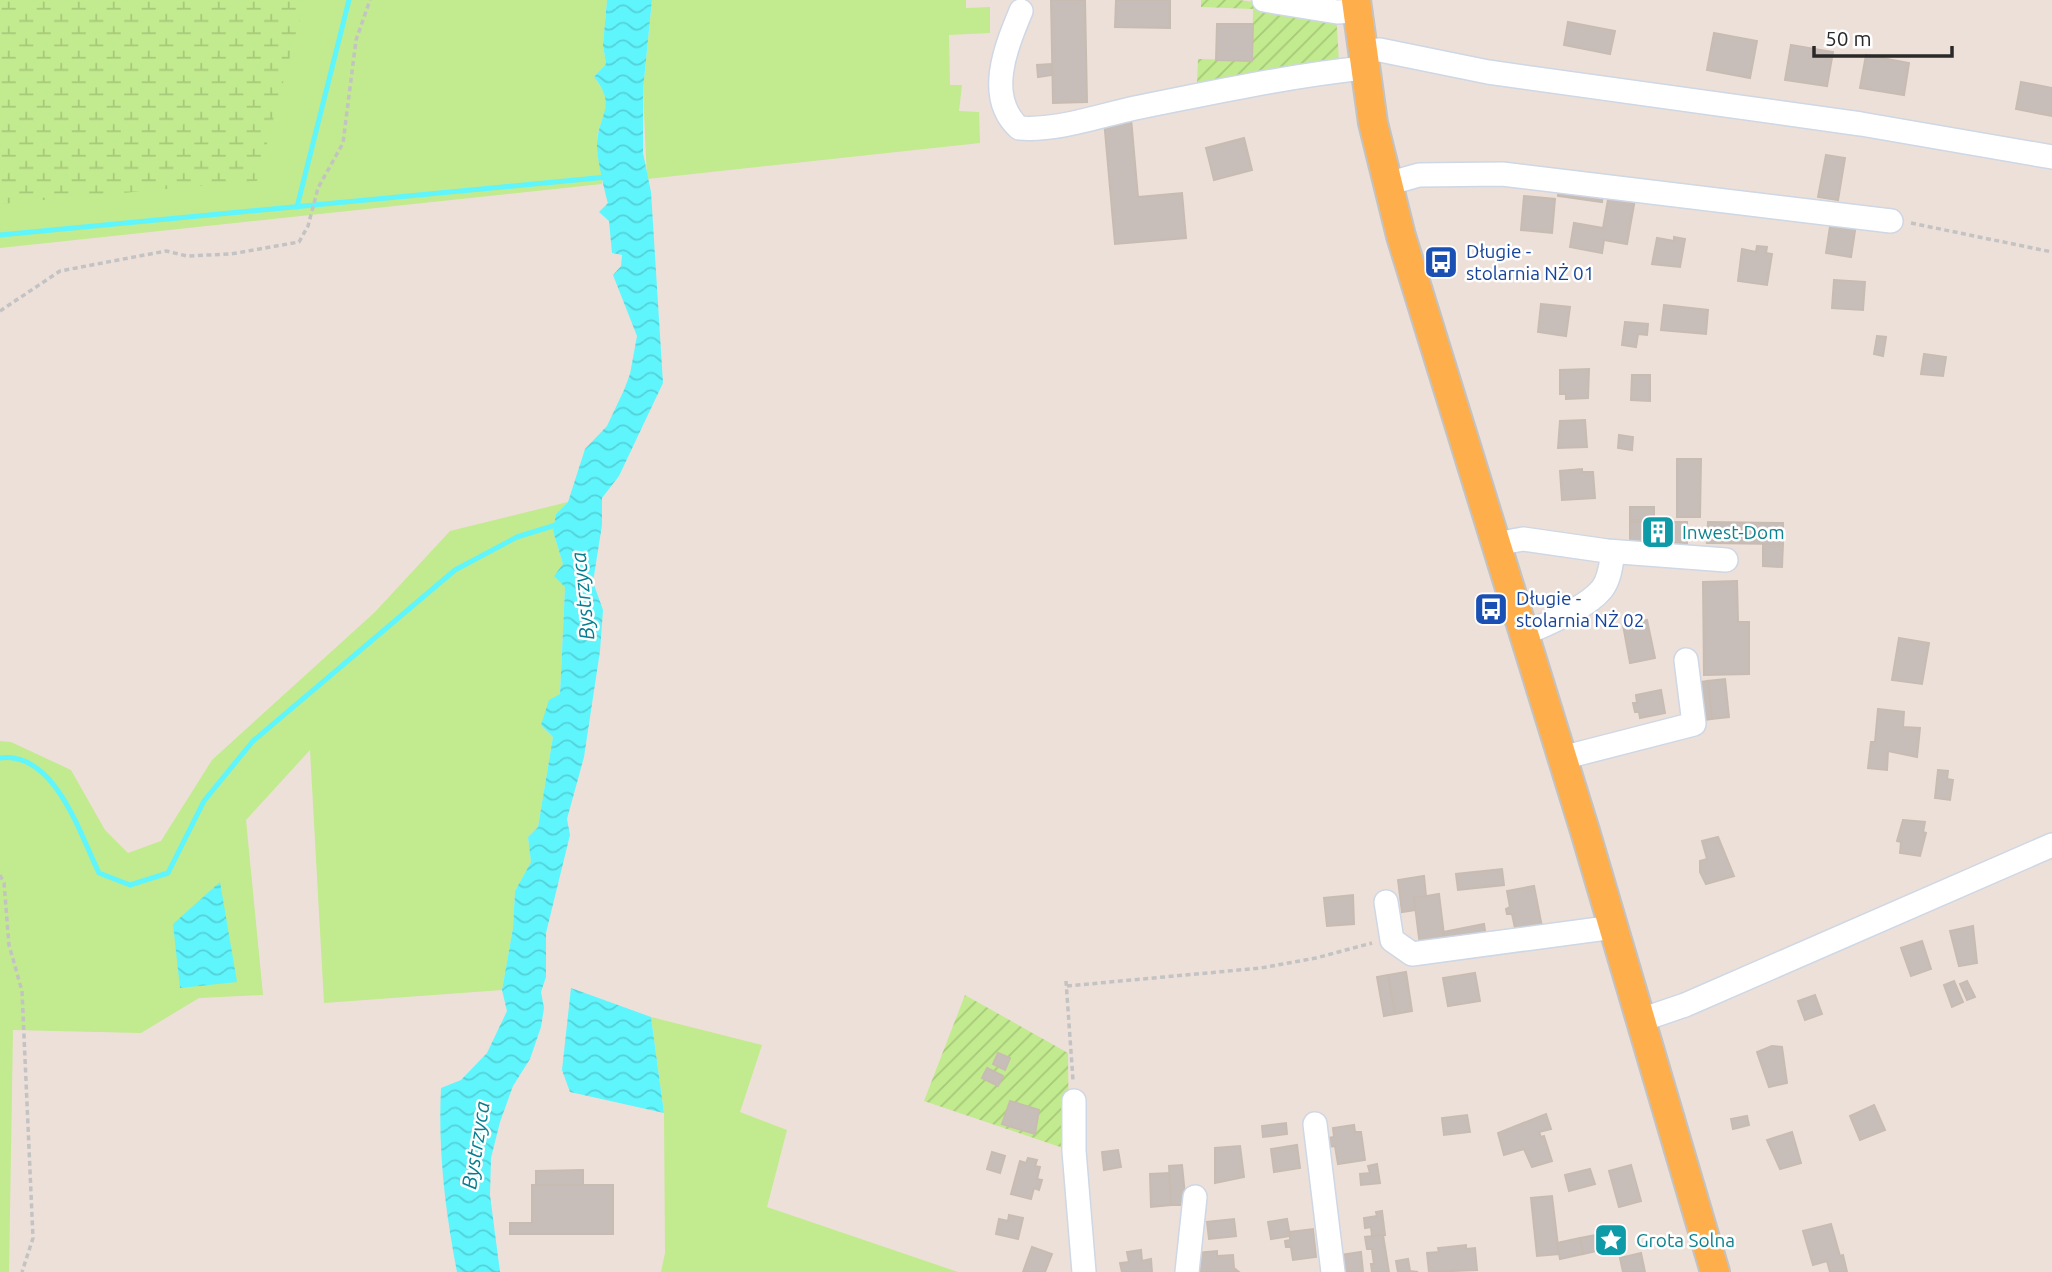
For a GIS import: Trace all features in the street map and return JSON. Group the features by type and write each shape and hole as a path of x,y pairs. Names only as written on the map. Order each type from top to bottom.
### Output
{"main road":[{"path":"1356,5 1362,59 1387,184 1614,927 1714,1272"}],"street":[{"path":"1264,0 1338,12 1356,5"},
{"path":"1021,12 1004,54 1001,90 1003,107 1019,128 1070,124 1197,96 1327,72 1380,50 1488,72 1861,124 2052,157"},
{"path":"1387,184 1419,175 1502,174 1891,221"},
{"path":"1496,544 1523,539 1613,552 1726,560"},
{"path":"1524,634 1559,618 1602,590 1610,572 1613,552"},
{"path":"1562,758 1693,724 1686,660"},
{"path":"1641,1020 1685,1006 2052,845"},
{"path":"1386,902 1392,940 1412,954 1614,927"},
{"path":"1074,1101 1074,1151 1084,1272"},
{"path":"1315,1124 1333,1272"},
{"path":"1187,1272 1195,1197"}],"path":[{"path":"0,311 60,271 166,251 187,256 231,254 299,242 308,226 318,188 343,144 356,40 370,0"},
{"path":"1891,221 2052,252"},
{"path":"0,875 4,883 9,945 22,991 33,1238 22,1272"},
{"path":"1074,1101 1067,984 1261,968 1392,940"}],"green space":[{"path":"0,0 607,0 603,45 606,64 594,77 602,88 606,105 597,145 602,184 0,248"},
{"path":"0,0 305,0 257,181 0,204"},
{"path":"652,0 966,0 966,8 990,7 990,33 949,35 950,85 962,85 959,111 979,112 980,143 647,179 643,90"},
{"path":"1201,0 1239,0 1336,13 1339,61 1197,85 1198,59 1252,60 1253,9 1201,7"},
{"path":"568,502 556,514 553,531 563,564 565,587 560,694 541,725 553,737 538,827 528,837 531,862 515,891 513,928 502,990 324,1003 310,750 246,820 263,995 199,998 141,1033 13,1030 9,1272 0,1272 0,741 11,742 71,770 105,830 128,853 161,841 212,760 375,612 450,531"},
{"path":"965,995 1068,1053 1069,1150 924,1101"},
{"path":"651,1017 762,1045 740,1112 787,1130 767,1207 958,1272 661,1272 665,1253 664,1113"}],"water":[{"name":"Bystrzyca","path":"607,0 652,0 643,90 643,153 651,192 663,383 619,476 602,498 602,525 593,582 603,610 600,651 584,757 567,819 570,835 546,933 546,977 541,992 544,1008 541,1027 530,1059 513,1086 491,1158 490,1195 500,1272 457,1272 443,1180 441,1088 461,1080 487,1053 507,1011 502,990 513,928 515,891 531,862 528,837 538,827 553,737 541,725 549,700 560,694 565,587 554,576 563,564 553,531 556,514 568,502 585,449 607,426 624,390 637,336 613,275 621,266 622,255 612,253 609,221 599,212 608,203 597,149 606,103 601,87 594,77 606,64 603,45"},
{"path":"220,882 237,982 180,988 173,924"},
{"path":"571,988 651,1017 664,1113 570,1092 562,1070"}],"building":[{"path":"1051,0 1085,0 1087,102 1053,103"},
{"path":"1116,0 1170,0 1170,28 1115,27"},
{"path":"1568,22 1615,31 1610,54 1564,45"},
{"path":"1217,24 1253,24 1252,61 1216,60"},
{"path":"1714,33 1757,41 1750,78 1707,70"},
{"path":"1791,45 1833,52 1827,86 1785,80"},
{"path":"1866,55 1909,63 1904,95 1860,88"},
{"path":"1051,64 1052,75 1038,77 1037,65"},
{"path":"2021,82 2052,88 2052,116 2016,109"},
{"path":"1131,118 1138,197 1182,193 1186,238 1115,244 1104,120"},
{"path":"1244,138 1252,170 1214,180 1206,148"},
{"path":"1826,155 1845,158 1838,200 1818,197"},
{"path":"1559,187 1603,193 1602,202 1558,196"},
{"path":"1609,194 1635,199 1627,244 1604,240 1602,253 1570,247 1574,223 1603,228"},
{"path":"1524,196 1555,199 1552,233 1521,230"},
{"path":"1831,220 1856,224 1851,257 1826,253"},
{"path":"1674,237 1685,239 1680,267 1652,264 1657,238 1674,241"},
{"path":"1757,246 1767,247 1766,253 1772,254 1767,285 1738,281 1742,249 1756,252"},
{"path":"1834,280 1865,282 1863,310 1832,308"},
{"path":"1541,304 1570,307 1566,336 1538,332"},
{"path":"1664,305 1708,310 1706,334 1661,330"},
{"path":"1625,322 1648,324 1647,335 1638,334 1636,347 1622,345"},
{"path":"1877,336 1886,337 1883,356 1874,354"},
{"path":"1924,354 1946,357 1943,376 1921,374"},
{"path":"1589,369 1588,398 1566,399 1566,394 1560,394 1560,370"},
{"path":"1632,375 1650,375 1650,401 1631,400"},
{"path":"1585,420 1587,447 1558,448 1560,421"},
{"path":"1619,435 1633,437 1632,450 1618,448"},
{"path":"1677,459 1701,459 1700,517 1677,517"},
{"path":"1582,469 1582,472 1593,472 1595,498 1562,500 1560,471"},
{"path":"1630,507 1654,507 1654,520 1630,520"},
{"name":"Inwest-Dom","path":"1630,522 1687,522 1687,543 1630,543"},
{"path":"1708,522 1783,523 1783,544 1707,543"},
{"path":"1763,544 1783,544 1782,567 1763,566"},
{"path":"1737,581 1738,622 1749,622 1749,674 1704,675 1703,582"},
{"path":"1647,620 1655,658 1630,663 1623,625"},
{"path":"1899,638 1929,643 1922,684 1892,680"},
{"path":"1725,679 1729,717 1712,719 1708,681"},
{"path":"1708,681 1712,719 1697,721 1693,683"},
{"path":"1661,690 1665,713 1640,718 1633,703 1637,703 1636,695"},
{"path":"1878,709 1904,712 1903,727 1920,728 1917,757 1888,751 1887,770 1868,768 1871,742 1875,742"},
{"path":"1938,770 1948,771 1947,779 1953,780 1950,800 1935,798"},
{"path":"1903,820 1925,822 1923,832 1926,833 1920,856 1900,853 1901,842 1897,841"},
{"path":"1718,837 1734,876 1706,884 1700,872 1700,861 1707,859 1702,841"},
{"path":"1502,869 1504,885 1458,890 1456,874"},
{"path":"1424,876 1426,896 1414,898 1416,910 1402,912 1398,880"},
{"path":"1534,886 1542,927 1516,933 1512,914 1507,914 1506,909 1510,907 1507,891"},
{"path":"1439,894 1445,943 1420,946 1414,898"},
{"path":"1353,895 1354,924 1327,926 1324,898"},
{"path":"1484,924 1486,938 1445,943 1443,932"},
{"path":"1973,926 1977,963 1959,966 1950,931"},
{"path":"1922,941 1931,969 1911,976 1901,948"},
{"path":"1406,972 1412,1011 1395,1014 1388,975"},
{"path":"1475,973 1480,1001 1448,1006 1443,978"},
{"path":"1388,975 1395,1014 1384,1016 1377,977"},
{"path":"1954,981 1963,1002 1952,1007 1944,985"},
{"path":"1967,981 1975,997 1967,1000 1960,984"},
{"path":"1815,995 1822,1014 1805,1020 1798,1001"},
{"path":"1772,1046 1782,1047 1787,1083 1769,1087 1757,1052"},
{"path":"998,1053 1010,1058 1005,1070 993,1064"},
{"path":"987,1068 1003,1076 998,1086 982,1078"},
{"path":"1010,1101 1039,1110 1035,1134 1002,1124"},
{"path":"1874,1105 1885,1130 1860,1140 1850,1116"},
{"path":"1546,1114 1551,1129 1539,1132 1541,1137 1544,1136 1552,1161 1532,1167 1524,1149 1504,1155 1498,1133"},
{"path":"1467,1115 1470,1132 1444,1135 1442,1118"},
{"path":"1747,1116 1749,1125 1733,1129 1731,1119"},
{"path":"1286,1123 1287,1134 1263,1137 1262,1126"},
{"path":"1354,1125 1355,1132 1361,1132 1365,1160 1338,1164 1335,1146 1328,1147 1327,1138 1334,1137 1333,1128"},
{"path":"1792,1132 1801,1163 1780,1169 1767,1140"},
{"path":"1297,1145 1300,1168 1274,1172 1271,1149"},
{"path":"1240,1146 1244,1177 1215,1183 1215,1148"},
{"path":"1118,1150 1121,1167 1104,1170 1102,1152"},
{"path":"992,1152 1005,1156 1000,1173 987,1169"},
{"path":"1028,1158 1037,1160 1035,1166 1040,1167 1037,1179 1042,1180 1039,1190 1034,1188 1031,1199 1011,1194 1020,1161 1026,1163"},
{"path":"1377,1164 1380,1183 1361,1185 1360,1174 1370,1173 1368,1166"},
{"path":"1182,1165 1186,1205 1171,1205 1169,1166"},
{"path":"1631,1165 1641,1201 1619,1207 1609,1171"},
{"path":"1590,1169 1595,1184 1569,1191 1565,1175"},
{"path":"583,1170 583,1185 536,1185 536,1171"},
{"path":"1169,1173 1171,1205 1151,1207 1150,1174"},
{"path":"532,1185 613,1185 613,1234 510,1234 510,1223 532,1223"},
{"path":"1552,1196 1559,1254 1537,1256 1531,1198"},
{"path":"1382,1211 1385,1235 1372,1236 1371,1227 1365,1228 1364,1218 1377,1216 1376,1212"},
{"path":"1009,1215 1023,1218 1018,1239 996,1234 999,1219 1008,1221"},
{"path":"1234,1219 1236,1236 1209,1239 1207,1222"},
{"path":"1287,1219 1290,1236 1271,1239 1268,1222"},
{"path":"1831,1224 1847,1272 1830,1272 1827,1261 1813,1265 1803,1231"},
{"path":"1313,1229 1316,1257 1293,1260 1291,1247 1286,1247 1285,1241 1290,1240 1290,1232"},
{"path":"1611,1232 1614,1247 1583,1254 1580,1238"},
{"path":"1383,1235 1389,1272 1372,1272 1372,1249 1367,1249 1365,1237"},
{"path":"1580,1238 1583,1254 1560,1259 1557,1243"},
{"path":"1466,1245 1466,1249 1475,1248 1477,1270 1429,1272 1427,1253 1439,1252 1438,1248"},
{"path":"1032,1247 1052,1254 1045,1272 1023,1272"},
{"path":"1141,1250 1142,1261 1151,1259 1152,1272 1122,1272 1120,1263 1129,1262 1127,1252"},
{"path":"1217,1251 1217,1256 1233,1255 1234,1268 1239,1272 1197,1272 1196,1253"},
{"path":"1361,1252 1363,1272 1341,1272 1340,1255"},
{"path":"1641,1253 1645,1272 1623,1272 1620,1258"},
{"path":"1408,1259 1410,1271 1418,1272 1398,1272 1396,1261"}],"waterway":[{"path":"297,207 349,0"},
{"path":"0,235 607,177"},
{"path":"0,758 19,759 36,768 50,781 74,818 99,873 130,885 168,873 204,801 253,741 455,570 517,537 559,524"}],"place":[{"name":"Długie - stolarnia NŻ 01","path":"1441,262"},
{"name":"Inwest-Dom","path":"1658,532"},
{"name":"Długie - stolarnia NŻ 02","path":"1491,609"},
{"name":"Grota Solna","path":"1611,1240"}]}
